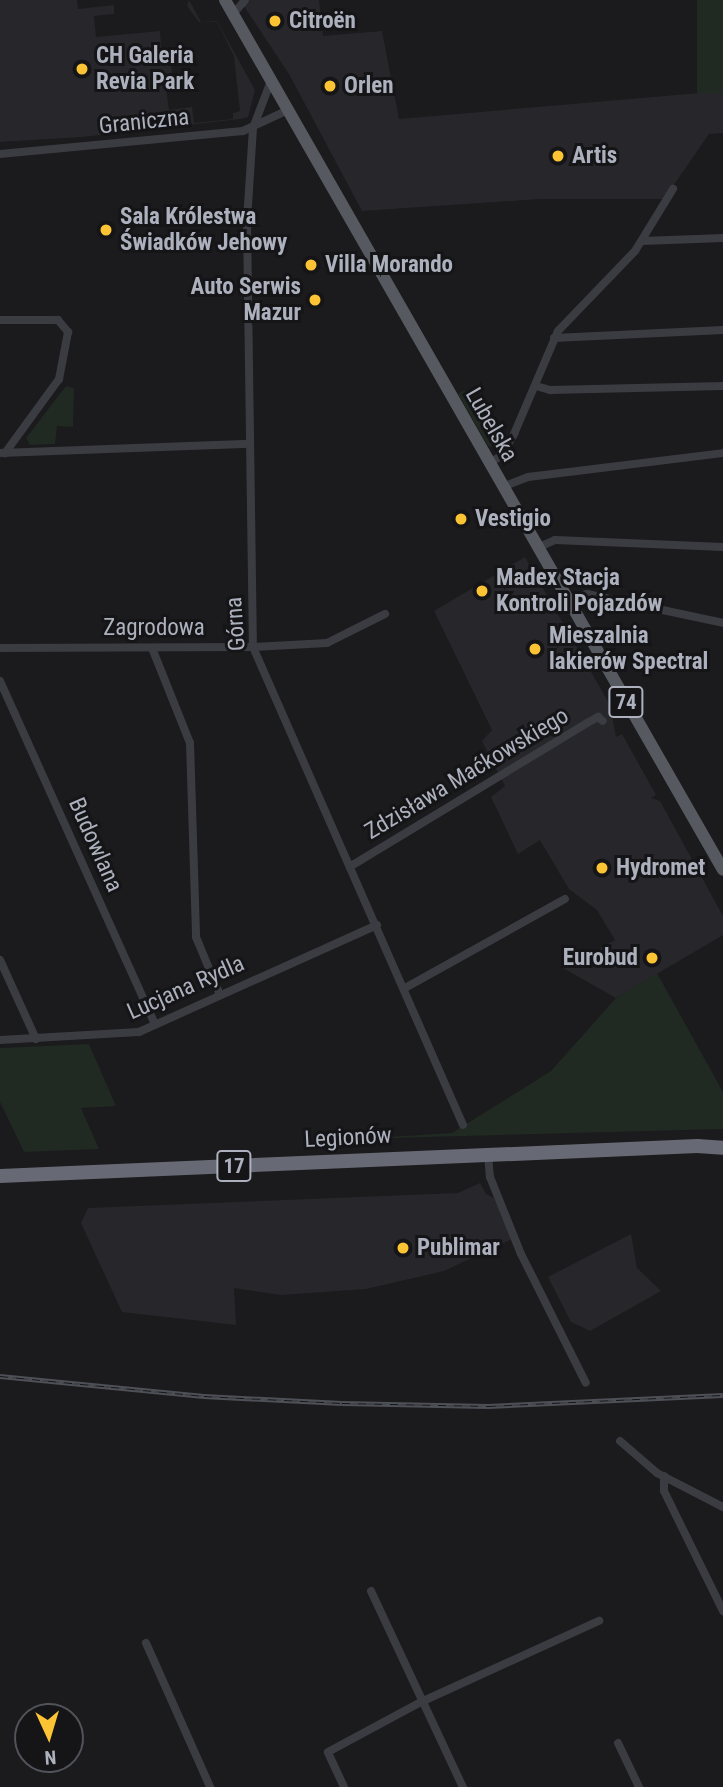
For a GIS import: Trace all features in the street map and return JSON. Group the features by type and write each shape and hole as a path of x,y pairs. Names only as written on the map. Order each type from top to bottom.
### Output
{"highway":[{"name":"Legionów","path":"697,1146 723,1141"},
{"name":"Legionów","path":"0,1177 697,1146 723,1148"}],"main road":[{"name":"Lubelska","path":"225,0 723,870"}],"street":[{"path":"233,14 245,0"},
{"name":"Górna","path":"271,81 253,128 247,222 253,647 463,1125"},
{"name":"Graniczna","path":"0,154 253,128 288,110"},
{"path":"489,463 507,448 536,386 554,338 642,241 673,189"},
{"path":"642,241 723,238"},
{"path":"0,320 50,320 65,324 68,349 59,380 3,453"},
{"path":"554,338 723,330"},
{"path":"536,386 550,390 723,386"},
{"path":"3,453 250,444"},
{"path":"502,487 528,477 723,453"},
{"path":"537,548 555,540 723,547"},
{"path":"567,598 583,593 723,623"},
{"name":"Zagrodowa","path":"0,648 253,647 336,641 386,614"},
{"path":"152,648 190,743 196,937 220,995"},
{"name":"Budowlana","path":"0,681 155,1025"},
{"name":"Zdzisława Maćkowskiego","path":"351,866 598,717 603,721"},
{"path":"405,988 565,899"},
{"name":"Lucjana Rydla","path":"0,1040 129,1035 377,925"},
{"path":"0,960 36,1039"},
{"path":"488,1155 490,1177 521,1254 586,1383"},
{"path":"620,1441 664,1476 723,1507"},
{"path":"664,1476 664,1491 723,1611"},
{"path":"371,1591 463,1787"},
{"path":"344,1787 328,1752 421,1702 599,1620"},
{"path":"146,1643 211,1787"},
{"path":"618,1743 639,1787"}],"shaded area":[{"path":"0,0 77,0 78,9 114,5 114,14 94,16 96,37 160,31 162,57 170,56 172,73 164,75 169,110 192,107 194,123 233,119 233,113 240,111 234,56 217,22 201,22 217,21 255,90 248,117 240,119 82,137 0,142"},
{"path":"189,0 201,22 187,6"},
{"path":"240,0 319,0 323,36 382,31 399,119 723,91 723,133 709,134 664,199 541,199 362,211 289,74"},
{"path":"697,0 723,0 723,93 697,93"},
{"path":"66,386 74,388 73,427 57,426 55,444 30,445 26,438"},
{"path":"464,390 502,447 499,450 488,446 458,394"},
{"path":"525,557 610,705 616,737 622,734 656,795 651,798 660,801 723,916 723,935 616,998 563,968 615,940 597,910 569,889 540,840 518,854 491,797 505,786 482,741 492,730 434,611"},
{"path":"657,973 723,1092 723,1129 355,1139 452,1133 551,1071 616,998"},
{"path":"89,1044 116,1106 81,1108 99,1149 24,1152 0,1102 0,1048"},
{"path":"480,1183 486,1194 494,1198 512,1239 444,1271 366,1289 281,1295 234,1288 236,1325 122,1312 81,1223 88,1208 458,1193"},
{"path":"631,1234 637,1268 661,1291 590,1331 571,1322 548,1277"}],"railway":[{"path":"0,1376 204,1396 342,1403 488,1406 723,1395"}],"place":[{"name":"Citroën","path":"275,21"},
{"name":"CH Galeria Revia Park","path":"82,69"},
{"name":"Orlen","path":"330,86"},
{"name":"Artis","path":"558,156"},
{"name":"Sala Królestwa Świadków Jehowy","path":"106,230"},
{"name":"Villa Morando","path":"311,265"},
{"name":"Auto Serwis Mazur","path":"315,300"},
{"name":"Vestigio","path":"461,519"},
{"name":"Madex Stacja Kontroli Pojazdów","path":"482,591"},
{"name":"Mieszalnia lakierów Spectral","path":"535,649"},
{"name":"Hydromet","path":"602,868"},
{"name":"Eurobud","path":"652,958"},
{"name":"Publimar","path":"403,1248"}]}
